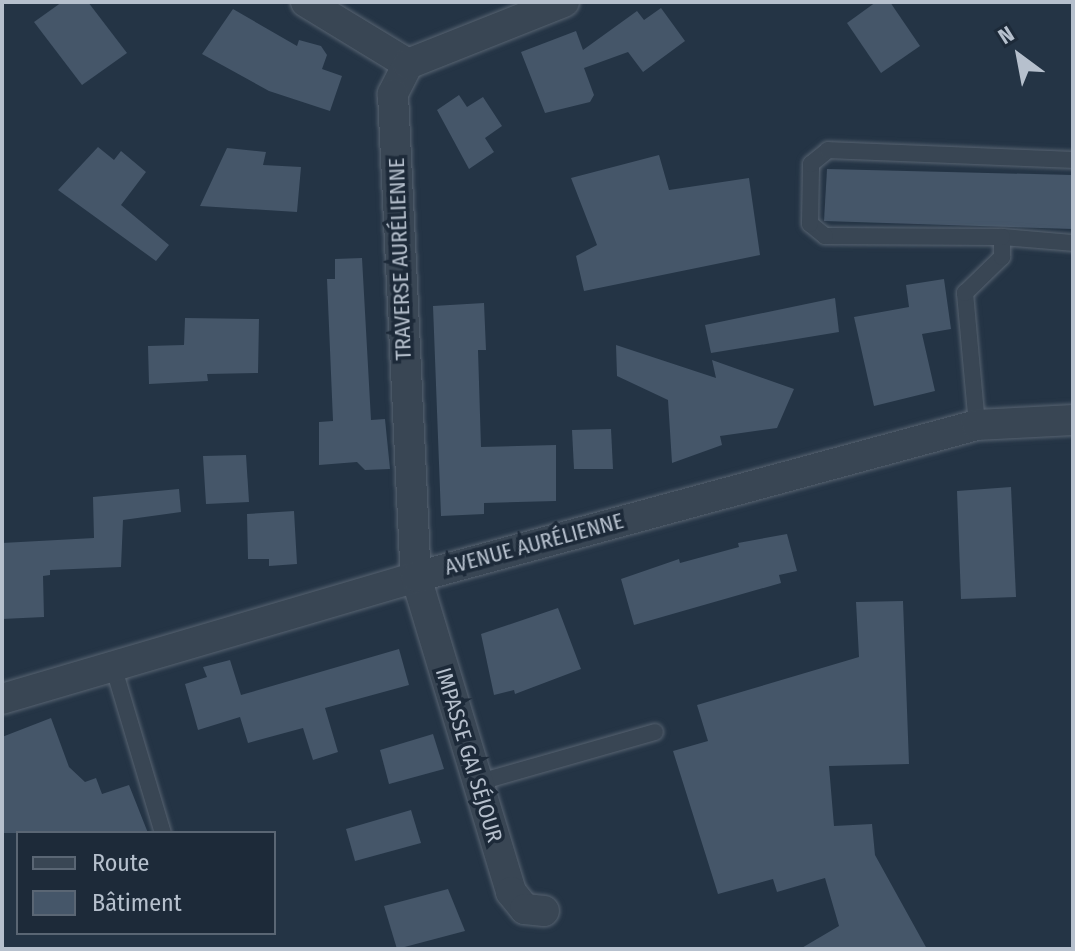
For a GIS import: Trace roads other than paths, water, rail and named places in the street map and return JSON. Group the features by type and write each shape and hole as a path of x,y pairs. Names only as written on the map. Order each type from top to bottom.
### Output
{"street":[{"path":"306,2 408,64 564,2"},
{"name":"TRAVERSE AURÉLIENNE","path":"408,64 393,94 416,577"},
{"name":"AVENUE AURÉLIENNE","path":"2,699 114,669 416,577 977,425 1073,420"},
{"name":"IMPASSE GAI SÉJOUR","path":"416,577 511,892 525,909 544,911"}],"lane":[{"path":"1073,160 828,150 811,164 810,224 825,236 1002,237 1073,243"},
{"path":"977,425 965,293 1002,257 1002,237"},
{"path":"114,669 162,831"},
{"path":"476,783 655,732"}]}
